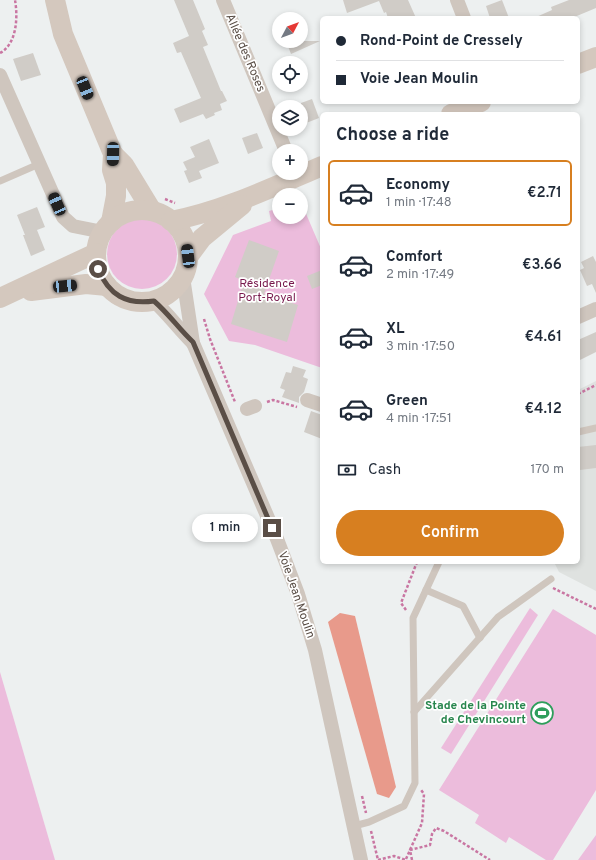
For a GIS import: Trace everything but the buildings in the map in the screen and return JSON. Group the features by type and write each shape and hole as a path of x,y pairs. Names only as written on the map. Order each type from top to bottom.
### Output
{"main road":[{"path":"55,0 63,34 113,154 124,165 152,212"},
{"path":"580,63 596,57"},
{"path":"456,112 476,104"},
{"path":"107,227 121,215 137,210 152,212 164,216 171,221 181,232 186,244 188,256 183,278 177,286 154,301 143,302 129,300 116,294 107,286 98,269 96,253 98,241 107,227 116,196 116,183 112,170 113,154"},
{"path":"308,171 320,167"},
{"path":"171,221 190,217 254,194 285,180"},
{"path":"188,256 202,238 254,194"},
{"path":"6,296 96,253"},
{"path":"6,296 86,284 107,286"}],"street":[{"name":"Allée des Roses","path":"223,0 283,144"},
{"path":"457,0 463,16"},
{"path":"0,74 63,217 73,226 107,227"},
{"name":"Voie Jean Moulin","path":"183,278 193,342 277,539 298,594 314,650 361,860"},
{"name":"Voie Jean Moulin","path":"154,301 170,316 182,332 193,342"},
{"path":"580,316 596,309"},
{"path":"307,400 320,404"}],"lane":[{"path":"0,181 39,164"},
{"path":"580,431 596,428"},
{"path":"354,826 369,822 404,806 415,783 413,618 438,564"},
{"path":"414,712 498,617 551,579"},
{"path":"426,590 463,606 480,638"}],"path":[{"path":"0,53 7,50 13,38 17,11 15,0"},
{"path":"580,393 596,385"},
{"path":"251,408 273,400 305,410 307,400"},
{"path":"413,618 401,603 416,564"},
{"path":"544,584 596,609"},
{"path":"378,860 394,856 406,860 422,823 424,794 415,783"},
{"path":"410,850 430,845 432,834 436,828 444,831 490,860"},
{"path":"410,850 412,860"}],"shaded area":[{"path":"596,381 596,591 559,572 555,564 580,564 580,389"},
{"path":"340,613 355,616 396,787 389,798 377,794 328,622"}],"green space":[{"name":"Résidence Port-Royal","path":"272,210 272,224 308,224 308,218 320,246 320,367 255,345 229,341 204,294 233,235 271,221 269,211"},
{"path":"142,219 155,222 167,229 174,241 177,254 174,267 167,279 155,286 142,289 129,286 117,279 110,267 107,254 110,241 117,229 129,222"},
{"path":"530,608 538,615 451,754 441,748"},
{"name":"Stade de la Pointe de Chevincourt","path":"553,609 596,635 596,790 553,860 546,860 509,837 506,843 475,823 479,815 439,790"},
{"path":"0,672 55,860 0,860"},
{"path":"596,835 596,860 578,860"}],"place":[{"name":"Stade de la Pointe de Chevincourt","path":"542,713"}],"route":[{"path":"98,269 102,280 116,294 129,300 143,302 154,301 170,316 182,332 193,342 272,528"}]}
